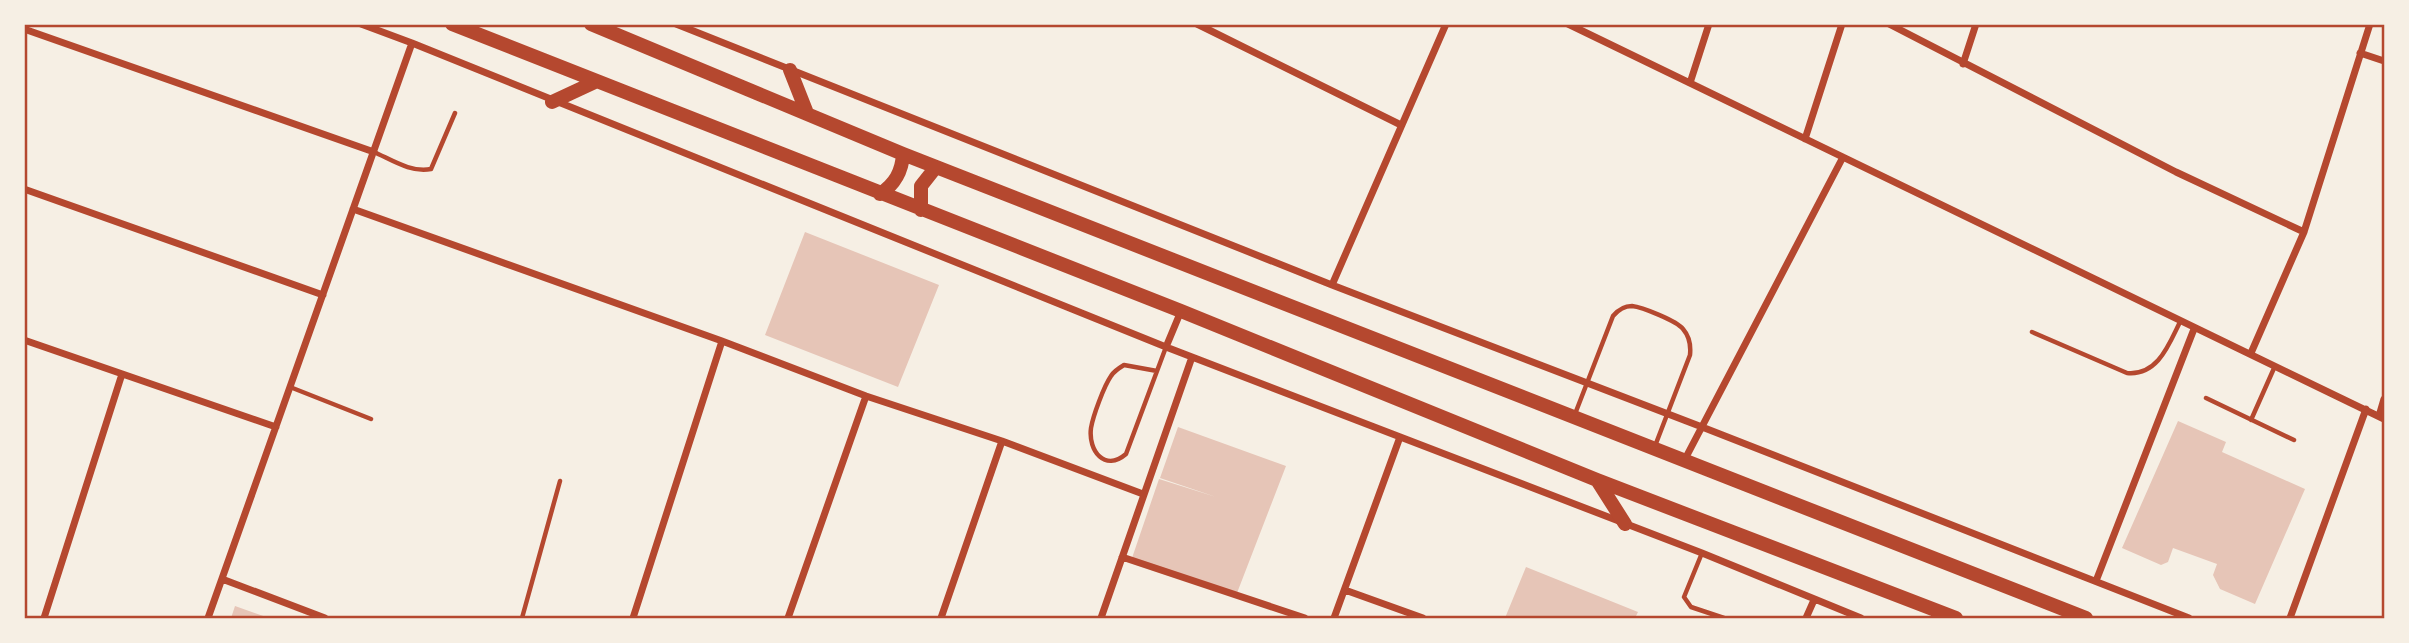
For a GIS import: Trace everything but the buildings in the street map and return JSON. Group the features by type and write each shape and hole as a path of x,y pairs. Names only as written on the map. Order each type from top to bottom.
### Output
{"main road":[{"path":"452,24 1181,311 1597,480 1956,618"},
{"path":"591,24 903,154 2086,618"},
{"path":"790,70 807,113"},
{"path":"552,102 595,82"},
{"path":"880,194 894,181 902,164 903,154"},
{"path":"921,210 921,186 936,167"},
{"path":"1597,480 1625,524"}],"street":[{"path":"361,24 1167,348 1702,553 1861,618"},
{"path":"676,24 1332,285 1702,426 2189,618"},
{"path":"1197,24 1401,125"},
{"path":"1332,285 1446,24"},
{"path":"1568,24 2194,329 2251,353 2382,417 2385,400"},
{"path":"1690,83 1709,24"},
{"path":"1805,139 1842,24"},
{"path":"1889,24 2176,172 2304,232"},
{"path":"1963,64 1976,24"},
{"path":"2251,353 2304,232 2370,24"},
{"path":"24,29 374,152"},
{"path":"208,618 412,43"},
{"path":"2360,53 2385,61"},
{"path":"1683,461 1843,158"},
{"path":"24,189 323,295"},
{"path":"353,209 1143,494"},
{"path":"1167,348 1181,311"},
{"path":"2096,580 2194,329"},
{"path":"24,340 276,427"},
{"path":"633,618 722,341"},
{"path":"1101,618 1192,357"},
{"path":"44,618 122,374"},
{"path":"788,618 866,396"},
{"path":"2290,618 2366,409"},
{"path":"1334,618 1400,437"},
{"path":"941,618 1002,441"},
{"path":"1122,557 1305,618"},
{"path":"222,579 326,618"},
{"path":"1345,590 1423,618"},
{"path":"1806,618 1814,600"}],"lane":[{"path":"374,152 411,169 431,169 455,113"},
{"path":"1574,418 1613,316 1623,307 1636,306 1678,324 1689,338 1690,355 1654,450"},
{"path":"2032,332 2127,373 2136,374 2150,368 2163,357 2180,322"},
{"path":"1157,371 1124,365 1110,376 1091,427 1091,442 1102,459 1119,460 1126,454 1167,348"},
{"path":"2251,420 2275,366"},
{"path":"290,387 371,419"},
{"path":"2206,398 2294,440"},
{"path":"522,618 559,481"},
{"path":"1702,553 1684,597 1691,607 1724,618"}]}
